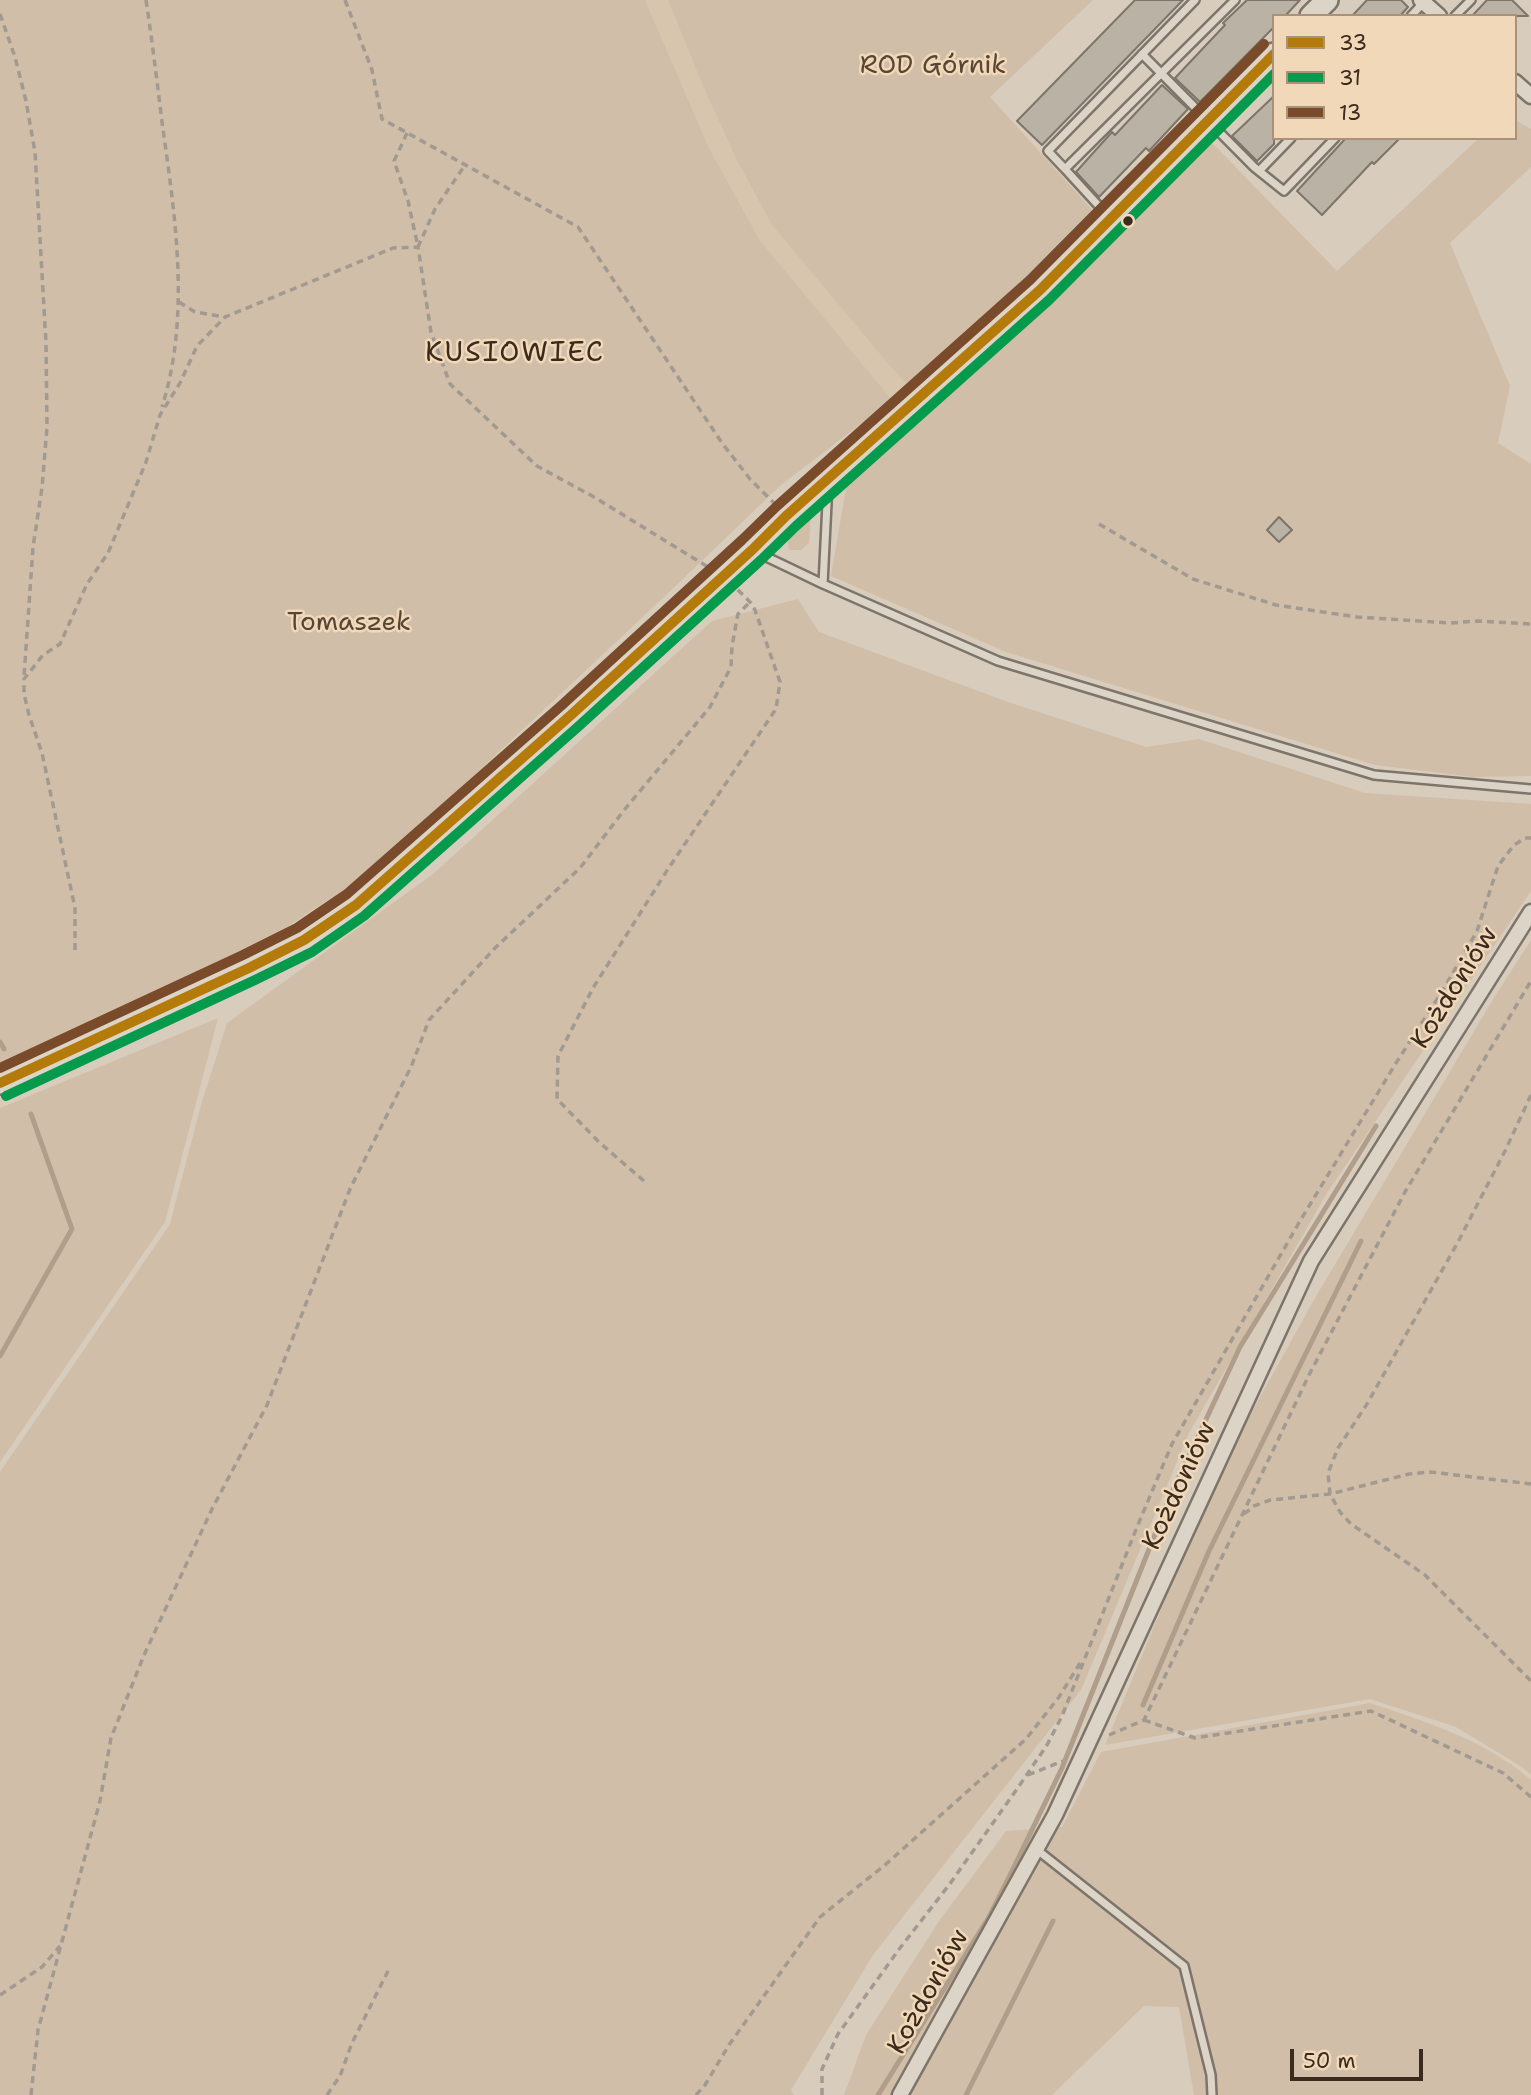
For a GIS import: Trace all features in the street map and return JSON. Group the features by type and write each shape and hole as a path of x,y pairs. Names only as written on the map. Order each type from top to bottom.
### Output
{"main road":[{"path":"1313,14 1327,0"},
{"path":"0,1083 249,968 304,940 356,905 571,715 786,516 1040,289 1272,56"}],"street":[{"path":"1424,1 1437,14"},
{"path":"1517,84 1531,96"},
{"name":"Kożdoniów","path":"900,2095 1055,1815 1311,1261 1531,912"}],"lane":[{"path":"1111,219 1048,151 1195,0"},
{"path":"1065,169 1235,0"},
{"path":"1457,14 1471,0"},
{"path":"1142,54 1207,121 1284,191 1333,140"},
{"path":"1259,171 1289,140"},
{"path":"823,584 829,479"},
{"path":"752,550 998,661 1374,775 1531,789"},
{"path":"1036,1849 1184,1966 1211,2075 1212,2095"}],"path":[{"path":"24,679 43,656 60,644 87,584 108,554 146,462 171,371 179,318 178,263 170,179 146,0"},
{"path":"345,0 372,70 382,118 578,227 722,443 750,479 786,516"},
{"path":"0,14 15,57 35,152 46,343 47,427 42,488 33,547 24,694 42,753 75,908 75,950"},
{"path":"407,133 394,161 408,201 418,247 431,332 450,384 537,466 594,497 723,576 755,610 780,682 776,709 668,869 593,988 558,1056 557,1099 600,1143 644,1181"},
{"path":"418,247 435,209 466,165"},
{"path":"160,415 180,383 197,346 225,317 393,248 418,247"},
{"path":"179,302 195,312 225,317"},
{"path":"1099,524 1194,579 1276,605 1370,618 1531,624"},
{"path":"31,2095 38,2030 100,1801 111,1738 144,1655 212,1509 267,1405 350,1189 411,1067 429,1020 495,948 580,868 710,707 731,667 738,614 750,602"},
{"path":"822,2095 822,2069 838,2034 949,1885 1047,1745 1062,1716 1172,1444 1293,1233 1478,931 1497,866 1514,845 1525,838 1531,838"},
{"path":"1026,1775 1065,1760 1088,1743 1144,1720 1310,1373 1405,1192 1531,981"},
{"path":"1531,1095 1458,1241 1367,1404 1338,1448 1328,1473 1330,1494 1350,1524 1425,1575 1531,1681"},
{"path":"1243,1515 1254,1506 1270,1500 1330,1494 1409,1474 1431,1472 1531,1484"},
{"path":"696,2095 820,1917 885,1866 1026,1739 1059,1697 1085,1655"},
{"path":"1144,1720 1195,1738 1371,1711 1503,1773 1531,1797"},
{"path":"0,1995 42,1967 61,1944"},
{"path":"327,2095 340,2076 352,2043 389,1969"}],"shaded area":[{"path":"645,0 668,0 703,86 772,225 909,387 892,400 759,239 709,148"}],"green space":[{"name":"Tomaszek","path":"0,0 645,0 709,148 759,239 892,400 781,485 373,870 249,952 0,1064"},
{"name":"ROD Górnik","path":"668,0 1093,0 990,97 1097,215 1025,280 1044,306 1212,143 1337,271 1477,140 1517,140 1517,121 1531,129 1531,167 1450,243 1510,386 1498,443 1531,464 1531,776 1473,777 1375,765 1006,652 831,576 846,488 927,406 772,225 737,160"},
{"path":"807,511 811,516 809,543 801,550 789,550 786,530"},
{"path":"798,599 819,632 1008,702 1146,747 1199,739 1365,793 1531,804 1531,891 1327,1193 1189,1433 1081,1690 873,1955 791,2090 794,2095 0,2095 0,1472 170,1224 201,1105 227,1023 433,874 712,621"},
{"path":"1531,940 1531,1775 1456,1727 1370,1699 1105,1745 1182,1559 1249,1417 1315,1298"},
{"path":"218,1018 165,1222 0,1462 0,1108"},
{"path":"1370,1703 1434,1725 1475,1743 1531,1780 1531,2095 1194,2095 1179,2007 1144,2006 1052,2095 844,2095 866,2035 939,1921 1006,1831 1062,1827 1101,1752"}],"building":[{"path":"1135,0 1183,0 1042,145 1017,121"},
{"path":"1247,0 1300,0 1287,14 1272,14 1272,29 1200,102 1175,78 1225,25 1223,23"},
{"path":"1367,0 1401,0 1408,7 1402,14 1354,14"},
{"path":"1487,0 1512,0 1528,16 1517,14 1474,14"},
{"path":"1162,85 1188,109 1149,151 1146,148 1099,197 1076,172 1112,132 1115,135"},
{"path":"1272,98 1274,144 1257,161 1232,136"},
{"path":"1344,140 1398,140 1374,164 1372,162 1322,215 1297,191"},
{"path":"1279,517 1292,530 1279,542 1267,530"}],"waterway":[{"path":"0,1042 4,1049"},
{"path":"0,1356 72,1229 31,1114"},
{"path":"878,2095 989,1917 1062,1768 1171,1494 1240,1347 1376,1126"},
{"path":"1143,1705 1209,1551 1361,1241"},
{"path":"966,2095 1053,1921"}],"transit line":[{"name":"13","path":"0,1068 297,928 347,894 562,705 777,506 1030,280 1264,44"},
{"name":"33","path":"0,1083 249,968 304,940 356,905 571,715 786,516 1040,290 1272,56"},
{"name":"31","path":"6,1096 312,952 364,916 580,725 796,526 1049,300 1272,76"}],"district":[{"name":"KUSIOWIEC","path":"515,354"}]}
